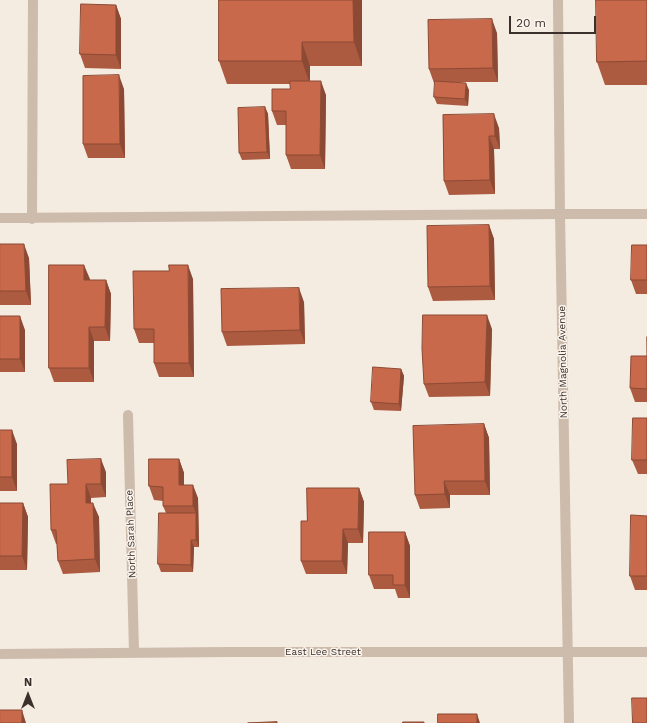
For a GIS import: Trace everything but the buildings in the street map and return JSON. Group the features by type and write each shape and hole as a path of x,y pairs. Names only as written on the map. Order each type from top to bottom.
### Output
{"street":[{"path":"32,219 33,0"},
{"name":"North Magnolia Avenue","path":"558,0 560,214 569,723"},
{"path":"0,218 647,214"},
{"name":"North Sarah Place","path":"128,415 134,652"},
{"name":"East Lee Street","path":"0,654 134,652 647,652"}]}
